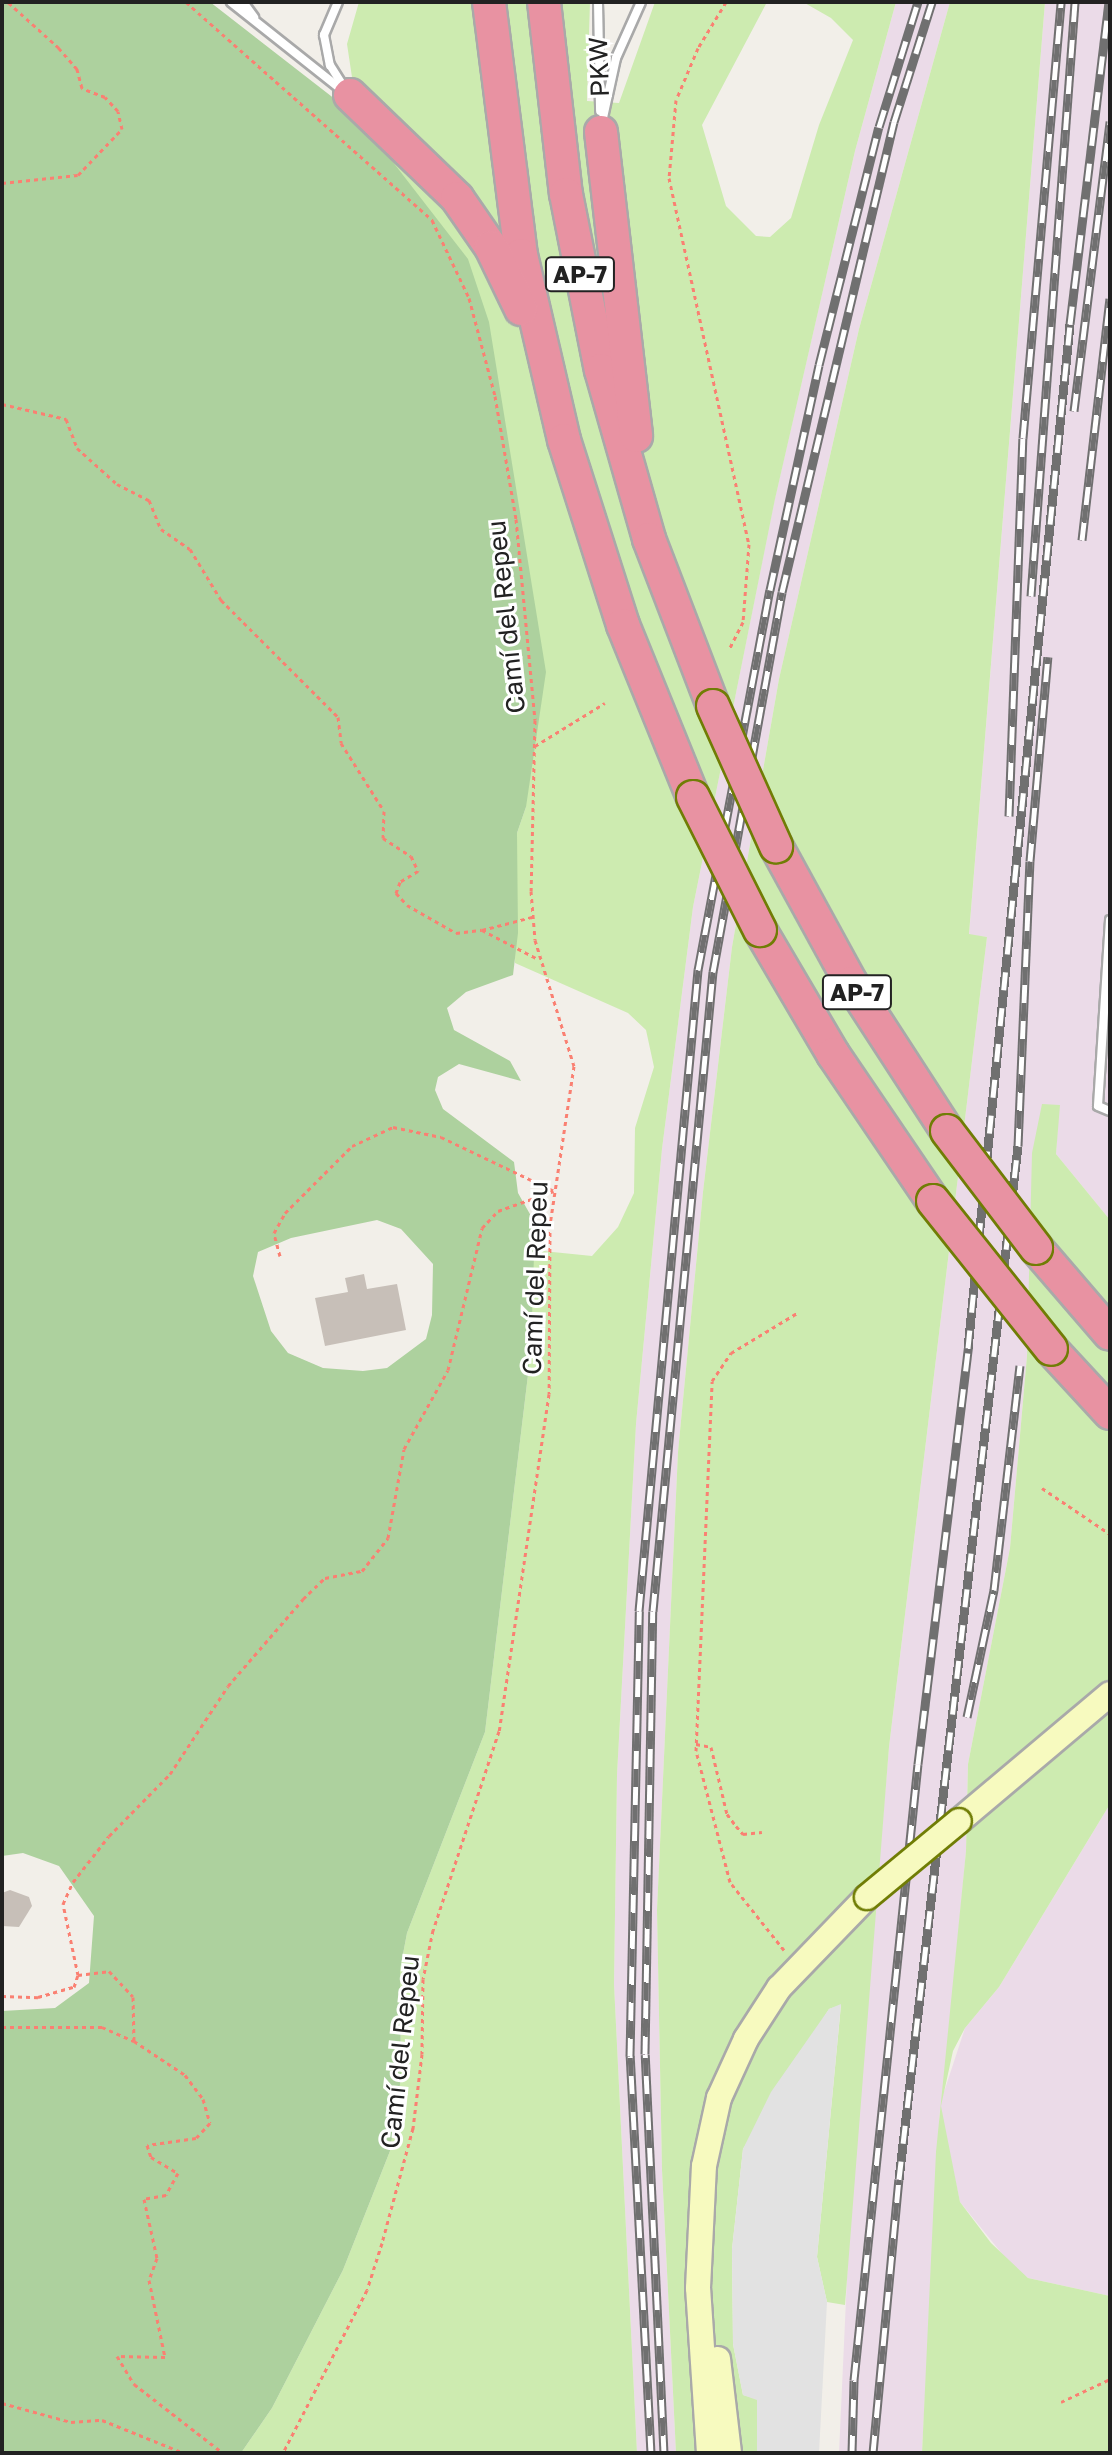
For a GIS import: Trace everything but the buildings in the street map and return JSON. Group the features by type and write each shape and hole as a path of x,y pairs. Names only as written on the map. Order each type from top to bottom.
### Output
{"highway":[{"name":"AP-7","path":"489,2 506,162 542,347 590,532 693,797 760,930 833,1054 933,1201 1051,1349 1110,1413"},
{"name":"AP-7","path":"544,2 553,107 581,282 649,539 713,706 776,846 851,983 947,1131 1036,1248 1110,1334"},
{"path":"350,95 476,222 542,347"},
{"path":"601,132 649,539"}],"street":[{"path":"709,2453 698,2288 704,2166 719,2098 760,2013 797,1965 867,1897 1110,1694"},
{"path":"701,2238 729,2453"},
{"path":"704,2374 712,2382 719,2453"},
{"path":"726,2424 743,2453"}],"lane":[{"path":"231,2 350,95"},
{"path":"243,2 267,33"},
{"path":"338,2 331,7 325,48 350,95"},
{"name":"PKW","path":"598,2 601,132"},
{"path":"601,132 616,58 641,2"},
{"path":"1110,920 1098,1106 1110,1111"}],"path":[{"path":"2,183 78,175 122,129 118,111 105,97 82,88 77,69 59,48 8,2"},
{"name":"Camí del Repeu","path":"186,2 432,220 459,276 495,396 516,519 535,746 533,917 540,960 574,1066 554,1191 549,1394 499,1731 433,1930 423,1979 420,2078 409,2150 367,2290 283,2453"},
{"path":"726,2 698,48 676,100 669,178 749,544 743,622 729,649"},
{"path":"2,404 59,414 77,448 117,484 149,500 161,529 190,549 221,600 338,717 346,753 357,763 384,811 383,838 411,856 418,871 400,882 396,893 456,933 533,917"},
{"path":"535,746 605,703"},
{"path":"482,930 540,960"},
{"path":"280,1256 274,1233 285,1213 352,1146 393,1127 441,1137 554,1191"},
{"path":"2,1996 38,1997 74,1987 78,1975 63,1904 73,1882 109,1836 170,1774 228,1686 303,1599 325,1578 362,1571 388,1538 404,1449 448,1370 482,1228 498,1211 554,1191"},
{"path":"797,1313 731,1353 712,1381 696,1744 730,1882 797,1965"},
{"path":"1042,1488 1110,1534"},
{"path":"696,1744 711,1747 727,1814 743,1834 762,1832"},
{"path":"78,1975 109,1971 133,1997 134,2041"},
{"path":"2,2027 102,2027 134,2041 185,2075 203,2099 210,2123 196,2138 147,2145 151,2157 178,2173 166,2195 144,2199 157,2258 151,2292 165,2357 117,2356 119,2367 223,2453"},
{"path":"1061,2402 1110,2379"},
{"path":"2,2403 71,2422 102,2420 184,2453"}],"shaded area":[{"path":"896,2 950,2 859,329 779,679 732,947 703,1192 678,1452 657,1910 662,2170 676,2453 637,2453 614,1984 617,1775 636,1424 662,1149 693,907 775,498 855,151"},
{"path":"1045,2 1110,2 1110,1220 1056,1154 1059,1106 1027,1356 1010,1548 968,1764 966,1851 943,2095 965,2028 999,1987 1110,1804 1110,2296 1028,2278 1008,2261 960,2202 940,2109 922,2453 839,2453 851,2190 889,1747 987,937 969,935"},
{"path":"841,2004 817,2257 827,2302 819,2453 757,2453 757,2400 743,2395 733,2344 732,2249 743,2149 771,2092 829,2009"}],"green space":[{"path":"2,2 210,2 358,117 468,259 489,322 546,672 526,807 517,833 518,933 513,975 466,992 447,1008 454,1030 510,1061 521,1081 459,1064 438,1077 435,1090 443,1109 514,1162 518,1193 535,1223 531,1350 485,1732 407,1933 400,1970 401,2078 390,2151 343,2270 272,2408 241,2453 2,2453 2,2011 55,2008 89,1983 94,1916 59,1866 23,1853 2,1856","holes":["377,1220 401,1229 433,1264 432,1315 426,1339 387,1368 363,1371 323,1368 288,1353 271,1331 253,1276 258,1252 291,1238"]},
{"path":"359,2 590,2 587,101 619,103 655,2 767,2 702,125 726,206 756,236 770,237 791,218 819,125 853,40 831,18 803,2 896,2 855,151 775,499 693,907 662,1149 636,1424 617,1775 614,1984 637,2453 241,2453 272,2408 343,2270 390,2151 401,2078 400,1970 407,1933 485,1732 531,1350 533,1250 592,1256 618,1227 634,1193 635,1128 654,1067 646,1030 628,1013 515,963 517,833 526,807 358,117 347,44"},
{"path":"950,2 1045,2 969,934 987,937 889,1747 845,2305 827,2302 817,2257 841,2005 829,2009 743,2149 732,2249 733,2344 743,2395 757,2399 757,2453 676,2453 662,2170 657,1910 678,1452 703,1192 732,947 779,679 859,329"},
{"path":"1042,1104 1060,1105 1056,1154 1110,1220 1110,1804 999,1987 965,2028 953,2051 941,2106 960,2202 991,2243 1028,2278 1110,2296 1110,2453 922,2453 936,2152 966,1851 968,1764 1010,1548 1027,1356 1032,1153"}],"railway":[{"path":"651,2453 630,2056 639,1611 698,970 770,590 819,365 879,127 918,2"},
{"path":"664,2453 645,2054 653,1611 713,972 782,592 894,122 932,2"},
{"path":"1009,816 1023,438 1061,2"},
{"path":"1031,596 1075,2"},
{"path":"852,2453 854,2380 918,1764 968,1348 1070,324 1109,2"},
{"path":"1074,411 1110,121"},
{"path":"1082,540 1110,299"},
{"path":"873,2453 899,2179 1018,1146 1030,861 1048,657"},
{"path":"967,1717 994,1590 1020,1365"}]}
